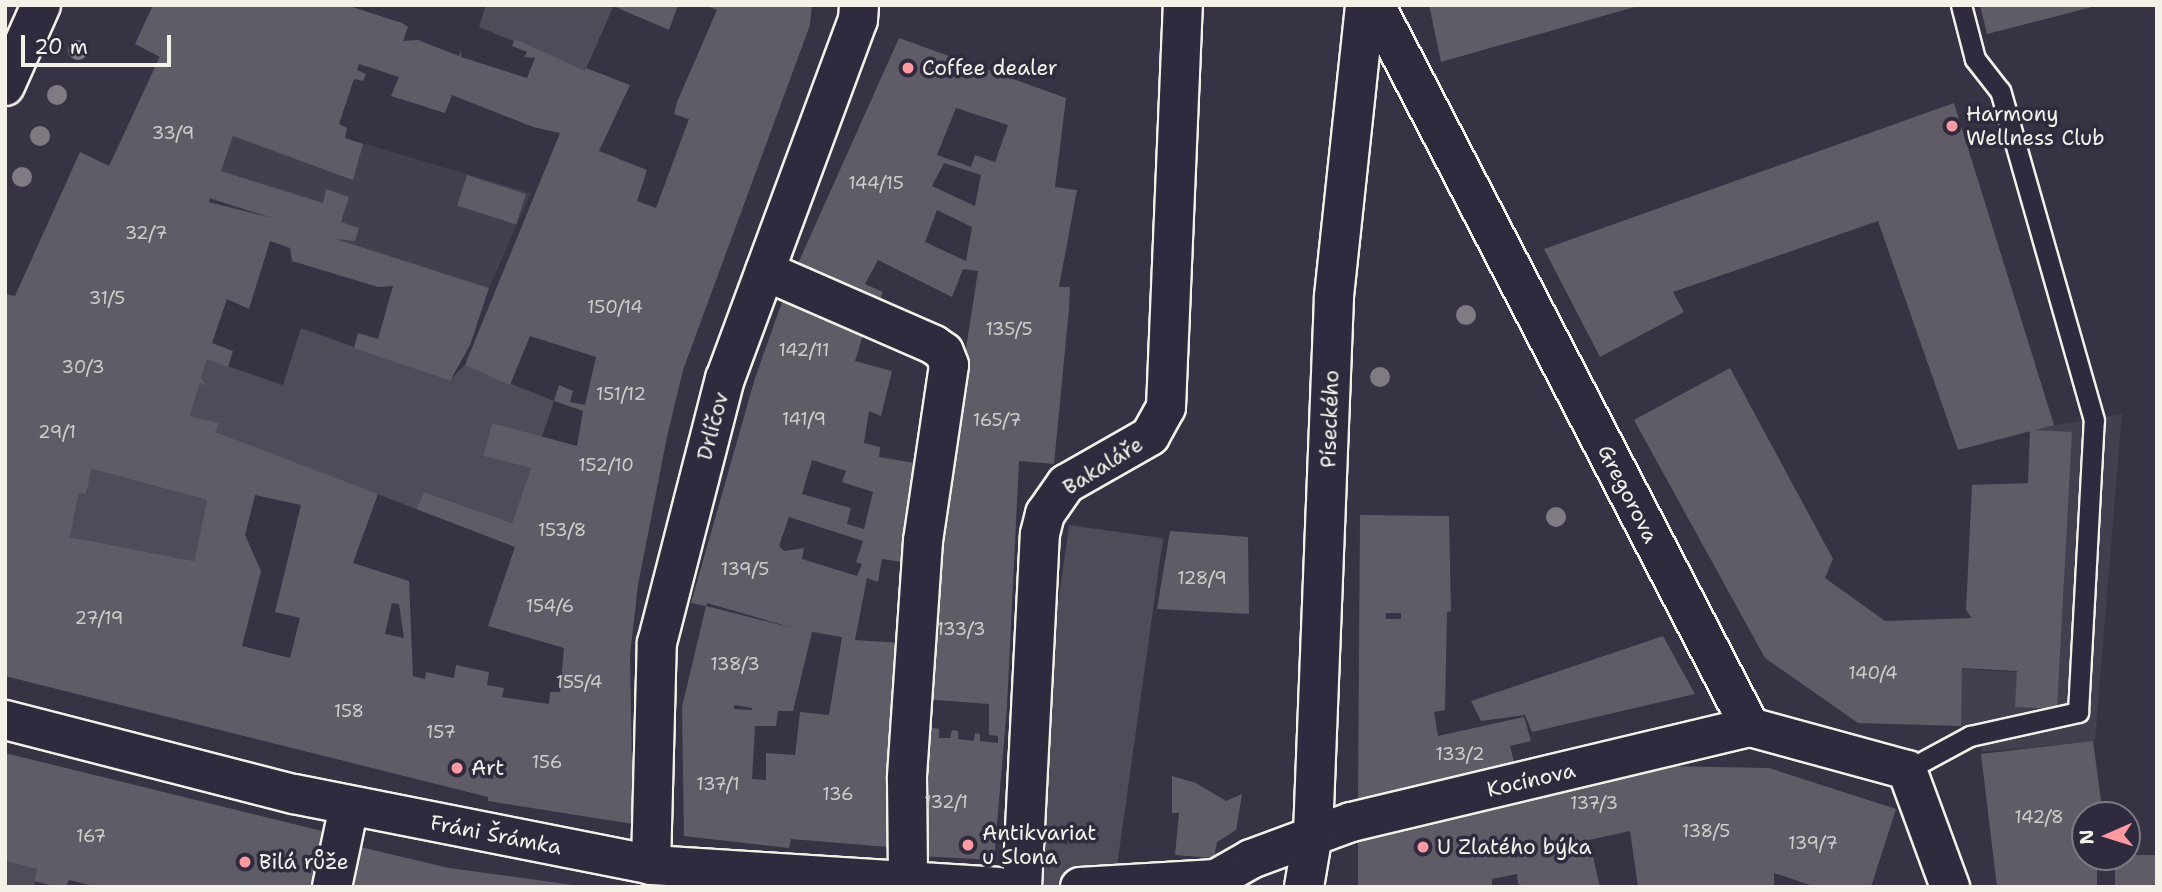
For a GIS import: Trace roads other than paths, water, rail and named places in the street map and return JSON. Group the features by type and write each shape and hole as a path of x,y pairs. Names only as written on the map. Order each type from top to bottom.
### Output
{"street":[{"path":"5,86 41,5"},
{"name":"Drlíčov","path":"651,865 657,643 725,379 858,20 859,5"},
{"name":"Bakaláře","path":"1022,887 1040,534 1054,498 1083,474 1150,436 1167,407 1183,5"},
{"name":"Píseckého","path":"1304,887 1313,834 1335,296 1364,5"},
{"name":"Gregorova","path":"1375,5 1750,727"},
{"path":"765,271 934,345 944,352 948,365 923,541 907,778 908,880"},
{"name":"Fráni Šrámka","path":"5,720 349,806 651,865 997,887"},
{"path":"1750,727 1907,770 1950,887"},
{"name":"Kocínova","path":"1313,834 1750,727"},
{"path":"332,887 349,806"},
{"path":"1080,887 1216,879 1313,834"}],"lane":[{"path":"1907,770 1970,736 2078,712 2094,419 2000,91 1975,59 1961,5"}],"place":[{"name":"Coffee dealer","path":"908,68"},
{"name":"Harmony Wellness Club","path":"1952,126"},
{"name":"Art","path":"457,768"},
{"name":"Antikvariat u Slona","path":"968,845"},
{"name":"U Zlatého býka","path":"1423,847"},
{"name":"Bilá růže","path":"245,862"}]}
